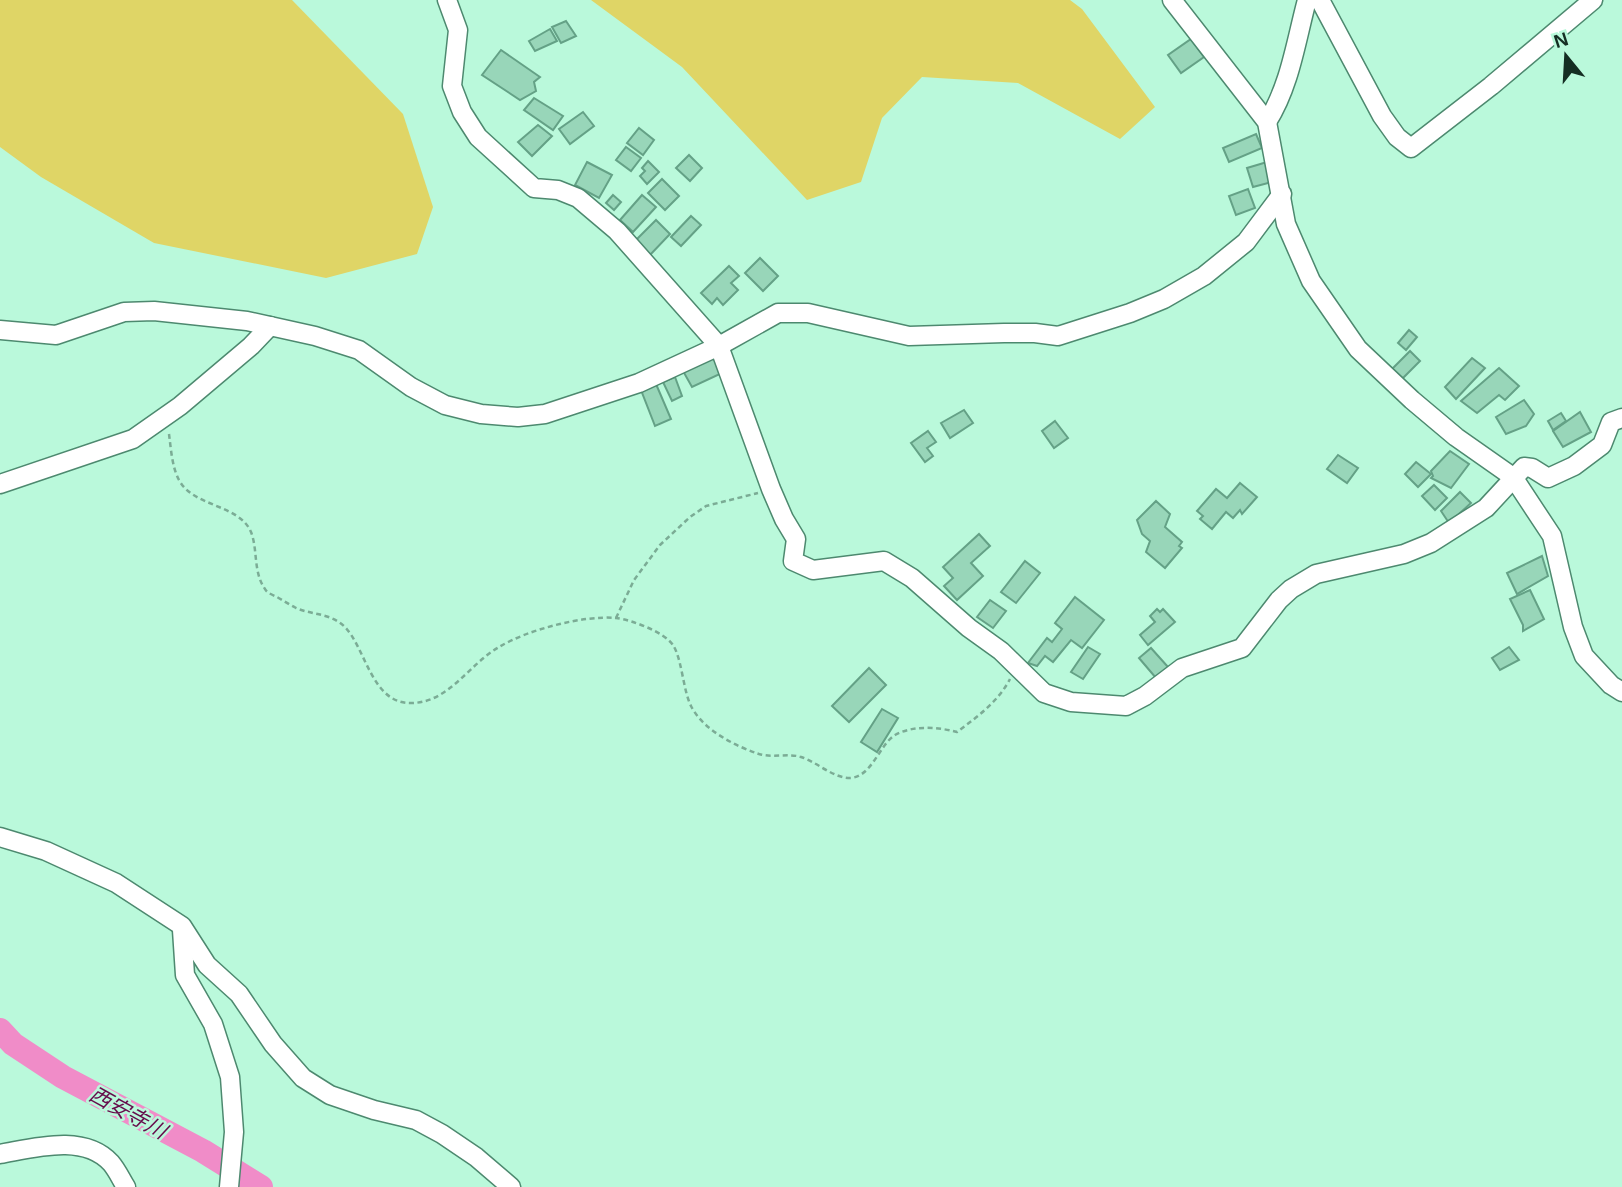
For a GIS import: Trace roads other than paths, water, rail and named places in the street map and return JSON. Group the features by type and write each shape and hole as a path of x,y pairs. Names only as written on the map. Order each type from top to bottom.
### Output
{"street":[{"path":"447,0 458,30 452,86 462,112 478,137 534,188 558,190 579,198 618,231 719,346 771,489 796,539 793,561 813,570 884,561 912,578 969,628 1001,651 1044,693 1071,702 1126,706 1145,696 1182,668 1242,648 1279,600 1316,574 1404,554 1431,542 1486,508 1524,467 1532,468 1548,478 1574,466 1602,445 1611,422 1622,418"},
{"path":"1172,0 1267,122 1286,224 1311,281 1358,349 1456,437 1513,477 1552,536 1573,628 1584,656 1611,685 1622,692"},
{"path":"1267,122 1276,108 1290,73 1307,0"},
{"path":"1320,0 1382,116 1397,137 1411,148 1466,108 1484,89 1491,86 1592,0"},
{"path":"0,330 56,335 124,312 153,311 247,321 315,336 359,350 411,387 445,405 481,414 518,417 545,414 639,383 719,346 778,313 808,313 909,337 1004,333 1058,336 1164,299 1204,276 1246,242 1282,194"},
{"path":"0,484 133,439 166,416 251,346 270,326"},
{"path":"0,837 46,851 116,883 182,926 207,965 239,994 273,1044 303,1078 330,1095 374,1110 416,1120 443,1134 476,1157 511,1187"},
{"path":"182,926 186,975 213,1024 230,1077 234,1132 229,1187"},
{"path":"0,1154 74,1145 90,1149 111,1162 126,1187"}],"waterway":[{"name":"西安寺川","path":"0,1030 13,1044 63,1077 203,1151 261,1187"}]}
